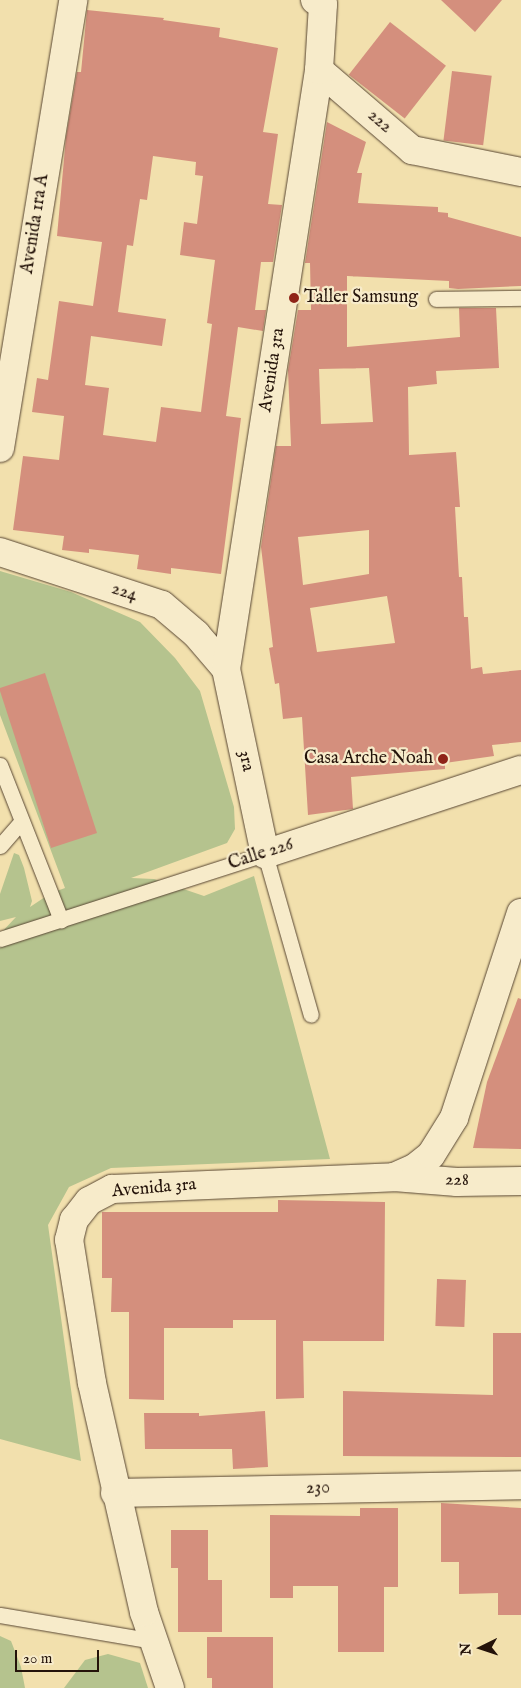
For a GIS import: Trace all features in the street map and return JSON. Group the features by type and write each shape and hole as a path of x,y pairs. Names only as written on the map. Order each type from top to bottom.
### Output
{"street":[{"name":"Avenida 1ra A","path":"0,448 72,0"},
{"path":"315,0 323,4 319,70"},
{"name":"222","path":"319,70 412,150 521,172"},
{"name":"Avenida 3ra","path":"226,669 319,70"},
{"name":"224","path":"0,552 162,605 196,634 226,669"},
{"name":"3ra","path":"226,669 264,854"},
{"name":"Calle 226","path":"264,854 521,770"},
{"name":"Avenida 3ra","path":"170,1688 154,1641 115,1493 92,1384 69,1240 74,1220 89,1202 112,1189 394,1177 416,1167 431,1155 454,1118 521,913"},
{"name":"228","path":"394,1177 457,1182 521,1181"},
{"name":"230","path":"115,1493 521,1485"}],"lane":[{"path":"436,299 521,298"},
{"path":"0,765 60,920"},
{"path":"0,846 22,821"},
{"path":"264,854 311,1015"},
{"name":"Calle 226","path":"0,939 264,854"},
{"path":"0,1615 154,1641"}],"green space":[{"path":"0,571 71,592 140,622 175,658 200,691 234,807 235,829 227,843 131,878 154,879 204,896 254,876 330,1159 111,1168 69,1187 48,1225 81,1461 0,1439 0,934 16,917 0,921 0,894 14,853 19,855 24,868 32,901 30,907 51,893 65,888 0,715"},
{"path":"0,1636 11,1641 21,1667 25,1688 0,1688"},
{"path":"108,1654 140,1663 148,1688 64,1688 85,1660"}],"building":[{"path":"441,0 502,0 475,32"},
{"path":"87,10 164,18 163,20 220,28 219,37 278,48 263,132 278,134 268,204 282,205 273,262 261,262 255,310 266,310 263,331 238,327 226,416 241,418 221,574 171,568 171,574 137,569 139,555 89,549 89,553 62,550 64,536 13,530 23,456 59,460 64,416 32,412 37,378 48,380 59,301 93,306 102,242 57,236 66,137 77,72 81,72","holes":["153,156 196,162 195,175 203,176 197,224 184,222 180,255 215,260 207,323 212,324 201,412 161,407 156,442 103,435 109,388 85,385 91,336 162,346 166,319 118,312 127,245 133,246 140,199 147,200"]},
{"path":"390,22 446,66 405,119 349,75"},
{"path":"452,71 492,76 483,145 443,140"},
{"path":"327,122 366,142 357,173 362,173 358,203 438,207 438,212 448,213 448,217 521,237 521,286 458,289 449,288 449,281 347,276 347,347 460,337 459,308 496,308 499,368 436,371 437,384 408,387 409,455 456,452 460,507 455,507 459,577 462,577 464,617 468,617 471,669 482,667 483,674 521,670 521,742 492,745 494,756 445,763 445,769 351,777 353,809 308,815 302,717 283,719 279,683 275,684 269,648 273,647 261,547 276,446 291,446 288,370 298,310 311,310 310,263 305,263","holes":["369,368 373,422 321,424 319,369","369,530 369,574 303,585 298,537","387,596 395,643 317,652 310,608"]},
{"path":"45,673 97,833 51,848 0,691 0,688"},
{"path":"518,998 521,999 521,1149 473,1148 487,1082"},
{"path":"278,1200 385,1202 384,1341 303,1341 304,1398 276,1399 276,1320 233,1320 233,1328 164,1328 164,1400 129,1399 129,1312 111,1312 112,1278 102,1278 102,1212 278,1212"},
{"path":"437,1279 466,1280 464,1327 435,1326"},
{"path":"493,1333 521,1333 521,1457 343,1456 343,1391 493,1395"},
{"path":"265,1411 268,1467 233,1469 232,1449 145,1449 144,1413 199,1413 199,1416"},
{"path":"441,1503 521,1508 521,1615 498,1615 498,1593 459,1594 459,1562 441,1562"},
{"path":"360,1508 398,1508 398,1587 384,1587 384,1652 338,1652 338,1586 293,1586 293,1598 270,1598 270,1515 360,1516"},
{"path":"171,1530 208,1530 208,1580 222,1580 222,1632 178,1632 178,1568 171,1568"},
{"path":"207,1637 273,1637 273,1688 212,1688 212,1678 207,1678"}],"place":[{"name":"Taller Samsung","path":"294,298"},
{"name":"Casa Arche Noah","path":"443,759"}]}
